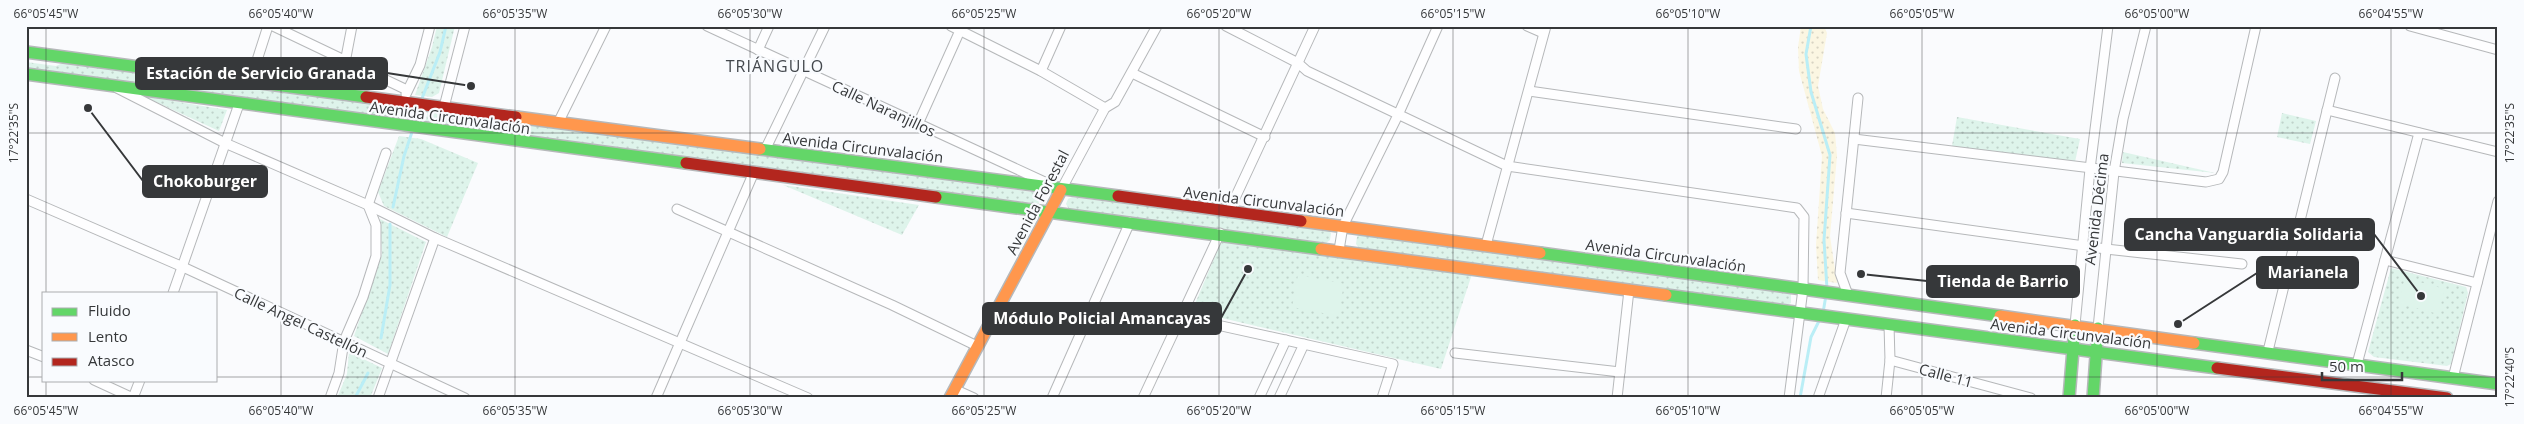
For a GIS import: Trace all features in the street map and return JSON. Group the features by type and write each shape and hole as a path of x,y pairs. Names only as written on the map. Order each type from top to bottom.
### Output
{"main road":[{"name":"Avenida Circunvalación","path":"26,52 765,150 901,166 1061,190 1486,245 2498,384"},
{"name":"Avenida Circunvalación","path":"26,74 239,104 890,189 1049,212 1220,233 1800,313 2096,350 2447,398"},
{"name":"Avenida Forestal","path":"952,393 1061,190"},
{"name":"Avenida Décima","path":"2069,398 2076,325"},
{"name":"Avenida Décima","path":"2093,398 2098,328"}],"street":[{"path":"250,82 268,26"},
{"path":"274,26 347,59 407,90"},
{"path":"339,94 352,26"},
{"path":"408,103 407,90 420,65 430,26"},
{"path":"444,107 465,26"},
{"path":"558,123 606,26"},
{"name":"Calle Naranjillos","path":"707,26 1061,190"},
{"path":"758,50 769,26"},
{"path":"765,150 825,26"},
{"path":"1040,71 1061,26"},
{"name":"Avenida Forestal","path":"1061,190 1104,108 1115,102 1157,26"},
{"path":"1226,26 1298,63 1307,71 1398,116 1507,166 1797,208 1804,217 1803,289 1790,398"},
{"path":"1229,212 1315,26"},
{"path":"1339,250 1343,226 1398,116 1438,26"},
{"path":"1486,245 1544,30 1527,26"},
{"name":"Avenida Décima","path":"2076,325 2090,169 2108,26"},
{"name":"Avenida Décima","path":"2098,328 2114,172 2123,119 2146,26"},
{"path":"1854,138 2114,172 2206,182 2219,179 2223,172 2256,26"},
{"path":"2410,26 2498,50"},
{"path":"918,124 958,28 1040,71 1104,108"},
{"path":"1132,73 1265,137"},
{"path":"2268,351 2335,78"},
{"path":"113,86 225,143 368,205 435,238 808,398"},
{"path":"1529,91 1796,129"},
{"path":"1844,294 1840,273 1858,98"},
{"path":"173,292 239,104"},
{"path":"2327,110 2498,152"},
{"path":"2357,364 2419,132"},
{"path":"330,398 339,373 344,341 363,297 376,256 376,225 368,205 386,153"},
{"path":"656,398 754,172"},
{"name":"Calle Angel Castellón","path":"26,199 183,267 465,398"},
{"path":"2453,378 2498,201"},
{"path":"677,209 977,346"},
{"path":"1846,213 2106,249 2242,264"},
{"path":"1052,398 1130,222"},
{"path":"1144,398 1220,233"},
{"path":"378,398 392,364 435,238"},
{"path":"2385,260 2477,283"},
{"path":"1617,398 1629,290"},
{"path":"1181,317 1393,364 1382,398"},
{"path":"1818,398 1841,318"},
{"path":"1886,398 1890,360 1889,324"},
{"path":"1259,398 1286,340"},
{"path":"1278,398 1304,344"},
{"path":"26,350 42,357"},
{"path":"1455,353 1620,372"},
{"name":"Calle 11","path":"1890,360 2031,398"},
{"path":"98,382 133,398 139,382"},
{"path":"952,393 974,398"}],"green space":[{"path":"437,26 455,26 439,93 432,97 415,95 432,47"},
{"path":"26,62 56,66 65,62 410,108 405,121 26,69"},
{"path":"143,96 227,110 219,131"},
{"path":"428,111 904,173 1044,194 1038,204 425,123"},
{"path":"2282,113 2316,121 2310,144 2277,137"},
{"path":"1957,117 2080,139 2075,162 1952,146"},
{"path":"399,136 421,139 478,163 447,237 384,206 378,192"},
{"path":"2123,152 2215,173 2122,163"},
{"path":"783,185 919,205 902,235"},
{"path":"1072,197 1328,230 1331,233 1330,240 1326,243 1069,209 1066,204 1068,199"},
{"path":"380,219 426,242 388,354 354,336 382,254"},
{"path":"1360,234 1787,291 1791,294 1791,303 1787,305 1359,248 1356,244 1357,237"},
{"path":"1221,242 1472,274 1441,369 1192,311"},
{"path":"2391,268 2466,287 2468,293 2451,364 2447,366 2374,357 2368,352"},
{"path":"1298,275 1344,284 1338,316 1292,307"},
{"path":"2405,278 2445,289 2438,314 2398,303"},
{"path":"349,352 382,368 370,398 337,398 347,374"}],"sand":[{"path":"1801,26 1824,26 1827,33 1818,86 1823,109 1835,133 1837,156 1830,236 1837,283 1818,280 1816,245 1822,156 1799,71 1798,47"}],"waterway":[{"path":"421,101 440,52 446,26"},
{"path":"1811,26 1806,54 1811,92 1830,155 1824,240 1827,289"},
{"path":"415,123 419,107"},
{"path":"393,207 404,156 413,129"},
{"path":"381,338 390,285 390,224"},
{"path":"1823,313 1826,295"},
{"path":"1800,398 1811,337 1820,319"},
{"path":"355,398 368,373"}],"traffic: fast":[{"path":"26,52 366,97"},
{"path":"26,74 686,163"},
{"path":"760,149 1118,196"},
{"path":"936,197 1321,249"},
{"path":"1540,253 2000,316"},
{"path":"1666,295 2217,368"},
{"path":"2069,398 2075,325"},
{"path":"2093,398 2098,328"},
{"path":"2194,343 2498,384"}],"traffic: slow":[{"path":"516,117 760,149"},
{"path":"950,398 1061,190"},
{"path":"1301,221 1540,253"},
{"path":"1321,249 1666,295"},
{"path":"2000,316 2194,343"}],"traffic: jam":[{"path":"366,97 516,117"},
{"path":"686,163 936,197"},
{"path":"1118,196 1301,221"},
{"path":"2217,368 2447,398"}],"place":[{"name":"Estación de Servicio Granada","path":"471,86"},
{"name":"Chokoburger","path":"88,108"},
{"name":"Módulo Policial Amancayas","path":"1248,269"},
{"name":"Tienda de Barrio","path":"1861,274"},
{"name":"Cancha Vanguardia Solidaria","path":"2421,296"},
{"name":"Marianela","path":"2178,324"}],"district":[{"name":"TRIÁNGULO","path":"775,66"}]}
